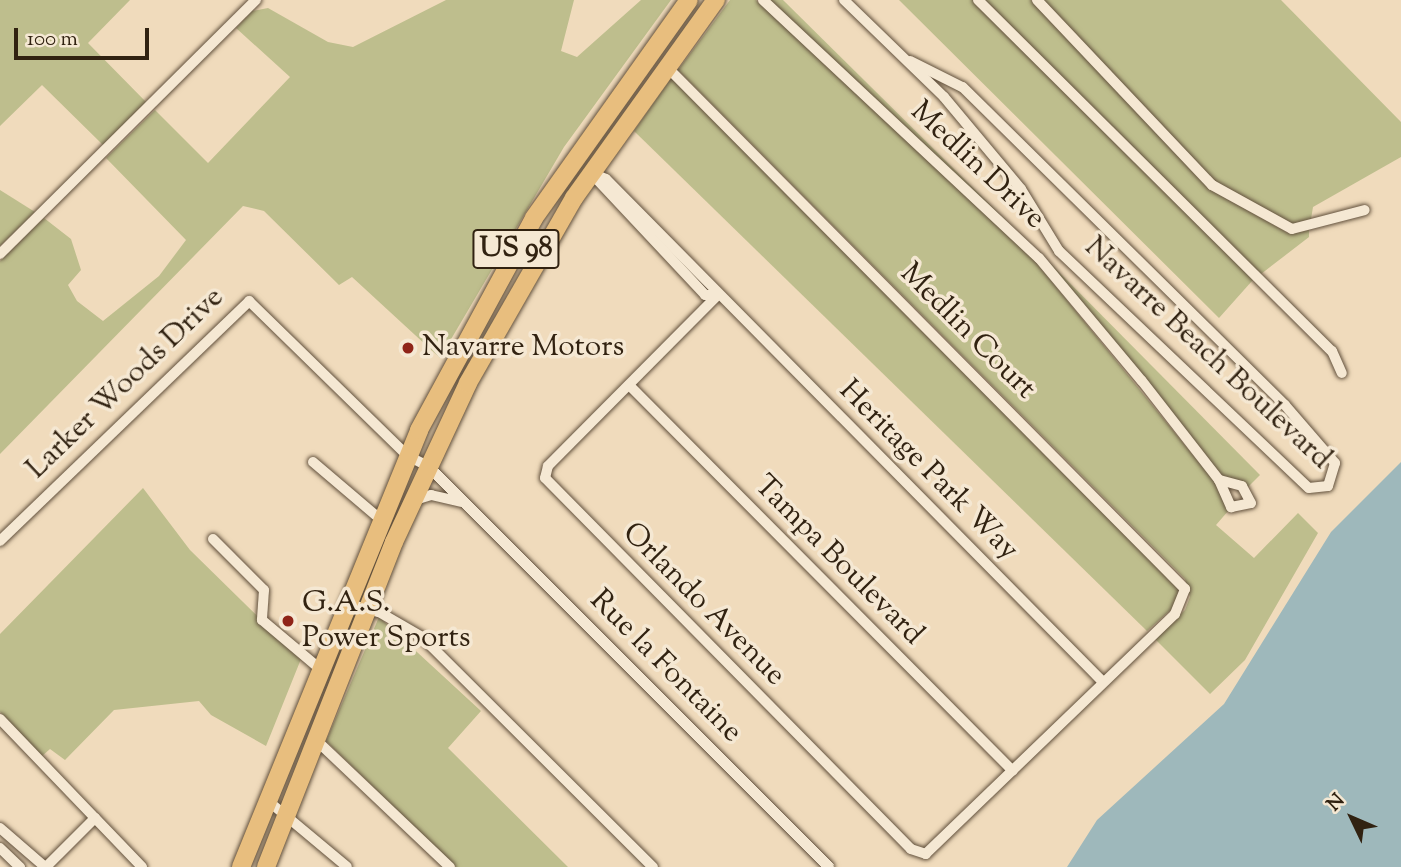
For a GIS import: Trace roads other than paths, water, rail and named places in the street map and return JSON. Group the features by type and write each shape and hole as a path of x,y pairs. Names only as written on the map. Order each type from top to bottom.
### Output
{"highway":[{"path":"534,218 557,192 591,173 589,148 689,0"},
{"name":"US 98","path":"241,867 345,603 408,456 534,218 689,0"},
{"name":"US 98","path":"271,864 315,739 412,501 510,306 591,173 716,0"}],"street":[{"path":"0,254 256,0"},
{"name":"Medlin Drive","path":"763,0 1039,258 1219,480"},
{"path":"844,0 910,61"},
{"path":"978,0 1332,351 1342,373"},
{"path":"1037,0 1212,186 1292,229 1365,210"},
{"name":"Navarre Beach Boulevard","path":"910,61 962,87 1255,375 1328,451 1336,471 1328,486 1309,488 1059,251 1021,189 910,61"},
{"name":"Medlin Court","path":"666,66 1181,583 1181,608 1103,682"},
{"name":"Heritage Park Way","path":"591,173 606,179 1103,682"},
{"name":"Orlando Avenue","path":"718,295 548,466 545,478 673,610 918,853 931,850 1013,771"},
{"name":"Larker Woods Drive","path":"0,541 246,301 408,456"},
{"name":"Tampa Boulevard","path":"629,385 1013,771"},
{"name":"Rue la Fontaine","path":"408,456 428,466 829,867"},
{"path":"313,462 380,519"},
{"path":"412,501 431,495 465,503"},
{"path":"212,539 264,590 262,620 319,668"},
{"path":"345,603 422,637 653,867"},
{"path":"1013,771 1103,682"},
{"path":"0,719 142,867"},
{"path":"315,739 450,867"},
{"path":"267,800 287,813 347,867"},
{"path":"0,828 46,867 95,818"},
{"path":"0,848 20,867"}],"water":[{"path":"1401,462 1401,867 1067,867 1097,820 1224,704 1331,532"}],"place":[{"name":"Navarre Motors","path":"408,348"},
{"name":"G.A.S. Power Sports","path":"288,621"}]}
